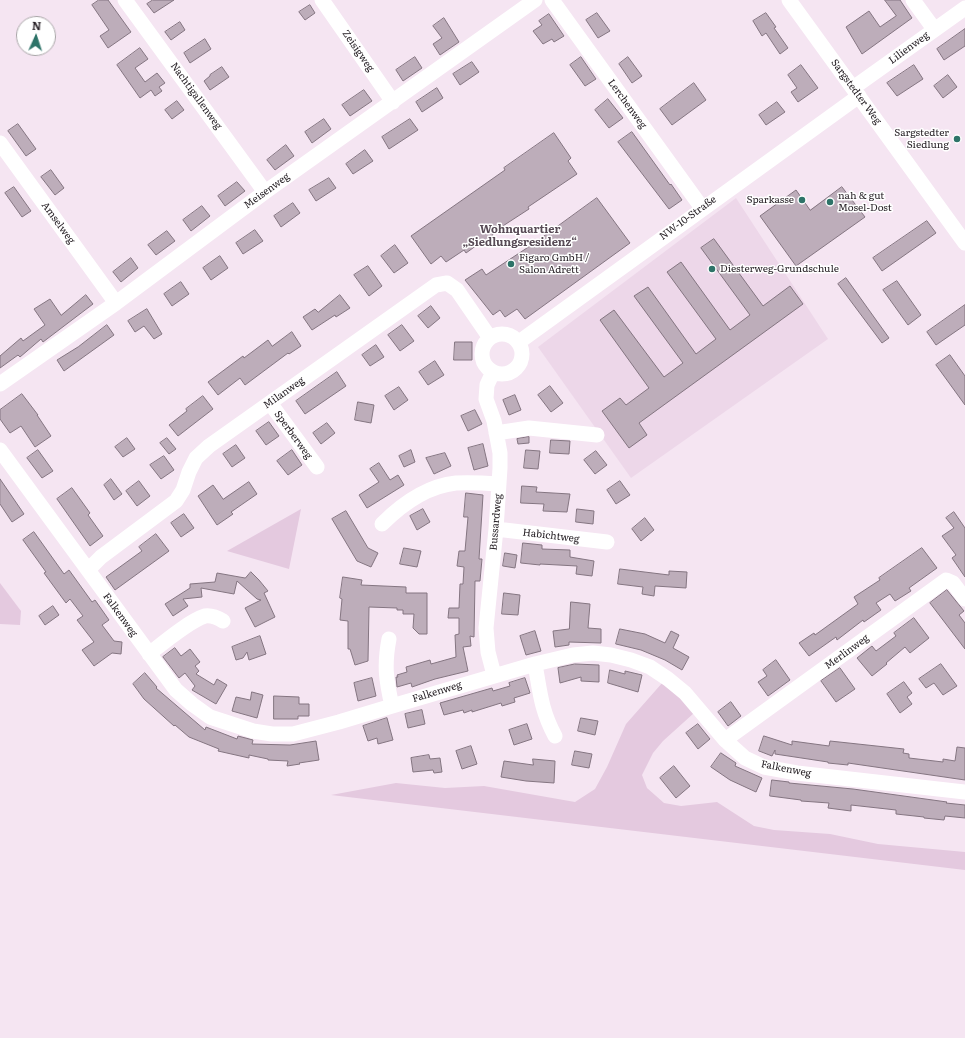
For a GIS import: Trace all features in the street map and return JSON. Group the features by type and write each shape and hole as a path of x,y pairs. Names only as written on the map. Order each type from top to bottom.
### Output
{"street":[{"name":"Nachtigallenweg","path":"125,0 265,192"},
{"name":"Zeisigweg","path":"322,0 393,102"},
{"name":"Meisenweg","path":"0,384 116,303 265,192 535,0"},
{"name":"Lerchenweg","path":"552,0 702,208"},
{"name":"Sargstedter Weg","path":"789,0 965,243"},
{"path":"914,0 934,29"},
{"name":"Lilienweg","path":"856,92 934,29 965,8"},
{"name":"NW-10-Straße","path":"519,342 702,208 856,92"},
{"name":"Amselweg","path":"0,143 116,303"},
{"name":"Milanweg","path":"88,570 100,557 176,501 183,490 189,472 196,458 209,446 436,285 447,283 457,290 490,338"},
{"path":"497,334 505,334 513,336 519,342 522,350 522,359 518,367 511,372 502,374 493,372 487,367 483,360 482,352 485,344 490,338 497,334"},
{"name":"Bussardweg","path":"493,372 487,385 486,399 494,421 500,453 496,529 486,628 488,652 494,675"},
{"name":"Sperberweg","path":"270,403 317,467"},
{"path":"496,433 529,428 597,435"},
{"name":"Falkenweg","path":"0,450 176,690 210,717 253,731 272,734 294,734 535,664 573,655 611,655 650,667 668,679 685,693 725,740 745,758 764,767 797,773 965,792"},
{"path":"382,524 409,501 424,492 455,483 499,484"},
{"name":"Habichtweg","path":"496,529 607,542"},
{"name":"Merlinweg","path":"725,740 946,580 953,583 965,599"},
{"path":"149,654 187,626 206,616 215,616 223,620"},
{"path":"390,639 385,672 392,706"},
{"path":"535,664 542,705 547,721 555,736"}],"shaded area":[{"name":"Diesterweg-Grundschule","path":"736,198 828,339 631,478 538,347"},
{"path":"301,509 289,569 227,551"},
{"path":"0,583 21,611 20,625 0,624"},
{"path":"663,682 682,698 694,713 663,741 653,753 642,775 647,788 664,803 681,806 717,802 754,826 774,830 830,834 878,844 965,852 965,870 331,795 396,783 445,788 484,786 575,802 595,789 607,767 626,724"}],"building":[{"path":"99,0 108,0 131,32 108,48 100,36 109,30 92,5"},
{"path":"153,0 174,0 154,13 147,4"},
{"path":"885,0 900,0 912,18 862,54 846,27 869,11 880,27 896,16"},
{"path":"310,5 315,13 305,20 299,12"},
{"path":"597,13 610,31 598,38 586,20"},
{"path":"766,13 776,27 774,28 788,48 780,54 766,33 762,36 753,21"},
{"path":"549,14 564,36 554,42 552,39 543,44 533,31 542,25 539,21"},
{"path":"444,18 459,42 440,55 433,44 442,38 433,26"},
{"path":"180,22 185,30 171,40 165,32"},
{"path":"965,29 965,46 944,60 937,49"},
{"path":"205,39 211,49 190,63 184,53"},
{"path":"140,48 148,59 135,68 145,82 157,73 165,83 159,87 162,91 155,96 151,90 140,98 117,65"},
{"path":"415,57 422,68 403,81 396,70"},
{"path":"581,57 596,79 585,86 570,65"},
{"path":"628,57 642,76 632,83 619,64"},
{"path":"472,62 479,72 460,85 453,74"},
{"path":"801,65 818,88 798,102 791,92 797,88 788,75"},
{"path":"914,65 923,79 897,96 887,83"},
{"path":"222,67 229,77 210,90 204,81"},
{"path":"948,75 957,87 943,98 934,86"},
{"path":"694,83 706,100 672,125 660,109"},
{"path":"437,88 443,98 422,112 416,102"},
{"path":"364,90 372,101 350,116 342,105"},
{"path":"608,99 623,118 609,128 595,110"},
{"path":"177,101 184,110 172,119 165,110"},
{"path":"777,102 785,112 766,125 759,115"},
{"path":"324,119 331,129 312,143 305,132"},
{"path":"410,119 418,130 389,149 382,137"},
{"path":"18,124 36,149 26,156 8,131"},
{"path":"632,132 682,200 669,209 618,142"},
{"path":"554,133 571,158 568,161 577,174 528,207 529,209 492,233 493,235 466,253 464,250 446,262 441,256 431,264 411,236 505,170 504,168"},
{"path":"286,145 294,156 275,170 267,160"},
{"path":"365,150 373,161 353,174 346,164"},
{"path":"51,170 64,188 55,195 41,177"},
{"path":"329,178 336,188 316,201 309,190"},
{"path":"237,182 245,191 225,206 218,196"},
{"path":"14,187 31,211 22,217 5,193"},
{"path":"842,187 865,217 796,266 760,216 796,190 810,210"},
{"path":"597,198 630,243 525,319 517,309 505,317 500,310 493,315 465,280 482,269 486,275 533,244"},
{"path":"293,203 300,213 281,227 274,216"},
{"path":"202,206 210,216 191,231 183,220"},
{"path":"927,221 936,233 882,271 873,258"},
{"path":"255,230 263,241 243,254 236,243"},
{"path":"167,231 175,241 156,255 148,245"},
{"path":"714,239 763,306 790,286 803,304 639,423 647,435 629,448 602,411 620,398 626,405 649,388 600,320 614,310 664,377 683,363 634,296 648,287 696,354 716,339 667,272 681,262 730,330 750,315 701,248"},
{"path":"395,245 408,263 394,273 381,256"},
{"path":"220,256 228,268 211,280 203,268"},
{"path":"131,258 138,268 121,282 113,272"},
{"path":"368,266 382,286 369,296 354,275"},
{"path":"846,278 889,338 882,343 838,284"},
{"path":"897,281 921,315 908,325 883,290"},
{"path":"181,282 189,294 172,306 164,294"},
{"path":"86,295 93,304 43,342 41,339 20,357 18,355 0,368 0,356 21,338 23,341 45,325 34,309 50,299 61,315"},
{"path":"340,295 350,308 336,317 335,315 312,330 303,317 315,309 318,312"},
{"path":"965,305 965,325 936,345 927,332"},
{"path":"431,306 440,318 428,328 418,316"},
{"path":"147,309 162,334 154,339 144,326 135,332 128,321"},
{"path":"107,325 114,335 64,371 57,360 78,347"},
{"path":"402,325 414,341 400,351 388,335"},
{"path":"292,332 301,346 289,354 288,353 245,385 240,378 218,395 208,382 243,356 244,358 268,340 272,346"},
{"path":"455,342 472,342 472,360 454,360"},
{"path":"376,345 384,357 370,366 362,355"},
{"path":"950,355 965,376 965,405 936,365"},
{"path":"435,361 444,375 428,385 419,372"},
{"path":"337,372 346,386 305,414 296,401"},
{"path":"550,386 563,403 551,412 538,395"},
{"path":"399,387 408,400 394,410 385,396"},
{"path":"22,394 38,415 51,436 35,447 21,426 10,433 0,419 0,410"},
{"path":"515,395 521,410 509,415 503,400"},
{"path":"203,396 213,409 178,436 169,425"},
{"path":"358,402 374,405 371,423 355,420"},
{"path":"475,410 482,424 468,431 461,416"},
{"path":"269,422 279,436 266,445 256,431"},
{"path":"327,423 335,433 321,444 313,433"},
{"path":"529,437 529,443 518,444 517,439"},
{"path":"127,438 135,449 123,457 115,447"},
{"path":"167,438 176,449 169,454 160,443"},
{"path":"551,440 570,441 569,454 550,453"},
{"path":"483,444 488,466 474,470 468,448"},
{"path":"236,445 245,458 232,467 223,454"},
{"path":"38,450 53,471 42,478 27,458"},
{"path":"292,450 302,465 288,475 277,461"},
{"path":"411,450 415,462 404,467 399,456"},
{"path":"526,450 540,451 538,469 524,468"},
{"path":"596,451 607,465 595,474 584,460"},
{"path":"445,453 451,466 434,474 426,458"},
{"path":"164,456 174,470 161,479 150,465"},
{"path":"379,463 390,480 398,475 404,485 367,508 359,495 379,482 370,469"},
{"path":"0,479 24,514 12,522 0,504"},
{"path":"111,479 122,494 114,500 104,485"},
{"path":"139,481 150,496 137,506 126,491"},
{"path":"620,481 630,495 616,504 607,490"},
{"path":"249,482 257,494 231,512 233,514 217,525 198,496 213,485 223,499"},
{"path":"522,486 537,487 536,492 570,494 567,512 543,511 544,504 521,503"},
{"path":"72,488 90,513 88,515 103,536 90,546 57,499"},
{"path":"466,493 483,495 479,559 482,559 480,581 475,581 474,637 470,636 471,646 463,647 468,671 435,679 412,687 411,683 397,687 396,677 398,677 397,675 407,672 406,667 430,660 431,664 456,657 455,635 459,634 459,618 448,618 449,608 459,608 460,584 463,584 464,567 457,566 459,551 465,551 468,517 464,517"},
{"path":"423,509 430,522 417,530 410,516"},
{"path":"577,509 594,511 593,524 576,522"},
{"path":"346,511 368,548 378,553 371,567 357,561 332,519"},
{"path":"954,512 965,528 965,577 952,558 956,555 942,536 954,528 946,518"},
{"path":"184,514 194,528 181,537 171,523"},
{"path":"645,518 654,530 641,541 632,529"},
{"path":"34,532 64,574 69,570 92,602 95,600 109,620 102,625 114,641 122,642 121,654 112,653 94,666 82,650 94,642 77,620 83,616 70,599 66,603 44,573 46,572 23,540"},
{"path":"156,534 169,551 115,590 106,577 142,551 139,547"},
{"path":"523,543 542,545 542,549 570,550 570,557 594,561 592,576 576,574 577,566 521,563"},
{"path":"404,548 421,551 417,567 400,564"},
{"path":"922,548 937,568 909,588 911,591 895,601 890,594 876,603 881,610 864,622 863,620 837,640 836,637 809,656 799,643 814,633 815,635 858,604 854,597 880,580 879,578"},
{"path":"505,553 517,555 515,568 503,566"},
{"path":"620,569 669,575 669,571 687,572 686,588 655,586 654,596 642,594 643,587 618,584"},
{"path":"251,572 268,591 264,593 275,617 255,627 245,608 261,600 257,599 237,581 234,594 201,588 202,597 183,599 188,606 173,616 165,604 190,588 190,584 215,582 217,573 245,578"},
{"path":"343,577 362,580 361,585 406,587 406,593 427,593 427,634 419,634 413,628 414,614 403,614 403,610 397,610 397,608 369,607 368,661 355,665 350,649 348,649 348,621 340,620 342,599 340,598"},
{"path":"947,590 964,611 959,615 965,623 965,649 930,603"},
{"path":"504,593 520,595 518,615 502,614"},
{"path":"571,602 590,604 588,628 601,629 601,643 569,642 569,645 555,647 553,631 569,629"},
{"path":"53,606 59,615 45,625 39,616"},
{"path":"914,618 929,638 910,653 905,647 872,676 857,658 872,646 876,651 896,636 894,633"},
{"path":"620,629 645,634 665,643 671,631 679,635 673,648 689,657 682,670 665,660 641,650 616,644"},
{"path":"535,631 541,651 526,655 520,636"},
{"path":"260,636 266,654 249,660 247,652 243,658 236,660 232,647"},
{"path":"175,648 181,656 190,649 200,662 195,666 199,671 196,674 214,685 217,679 227,685 216,704 192,690 195,686 185,673 179,678 163,657"},
{"path":"776,660 790,680 768,696 758,682 767,676 763,670"},
{"path":"575,664 599,665 599,682 581,681 581,677 560,683 558,668"},
{"path":"941,664 957,686 943,695 934,683 926,688 919,679"},
{"path":"840,668 855,689 836,702 821,681"},
{"path":"610,670 625,674 625,671 642,675 638,692 608,683"},
{"path":"145,673 157,687 156,688 205,730 206,727 237,739 238,736 253,740 252,744 290,745 316,741 319,760 287,766 288,761 268,760 249,755 249,758 218,751 219,749 189,737 175,725 174,726 144,699 133,684"},
{"path":"372,678 376,696 358,701 354,683"},
{"path":"525,678 530,693 514,698 515,702 502,706 501,703 472,712 472,710 464,713 463,710 444,715 440,703 492,688 493,691 510,686 509,683"},
{"path":"904,682 912,693 907,697 912,704 900,713 887,694"},
{"path":"252,692 263,695 257,718 232,711 236,697 250,700"},
{"path":"274,696 299,697 299,704 309,704 309,716 298,716 298,719 274,719"},
{"path":"731,702 741,716 728,726 718,712"},
{"path":"422,710 425,724 408,728 405,714"},
{"path":"387,718 393,740 378,744 377,738 368,741 363,726"},
{"path":"581,718 598,721 595,735 578,731"},
{"path":"527,724 532,739 514,745 509,730"},
{"path":"698,724 710,739 698,749 686,733"},
{"path":"764,736 792,745 792,741 829,746 830,741 904,749 903,753 909,754 909,758 943,762 943,759 955,761 957,747 965,748 965,780 848,763 848,765 828,763 775,754 775,750 772,756 759,751"},
{"path":"471,746 477,764 462,769 456,751"},
{"path":"575,751 592,754 589,768 572,765"},
{"path":"721,753 736,763 735,766 762,778 756,792 730,780 711,767"},
{"path":"429,755 430,759 440,758 442,772 434,773 433,770 413,772 411,758"},
{"path":"533,759 555,761 554,783 501,777 504,761 533,765"},
{"path":"674,766 690,786 676,798 660,778"},
{"path":"772,780 853,789 965,805 965,818 945,816 944,820 924,818 896,814 896,810 851,805 851,811 828,808 829,803 801,801 770,796"}],"place":[{"name":"Sargstedter Siedlung","path":"957,139"},
{"name":"Sparkasse","path":"802,200"},
{"name":"nah & gut Mosel-Dost","path":"830,202"},
{"name":"Figaro GmbH / Salon Adrett","path":"511,264"},
{"name":"Diesterweg-Grundschule","path":"712,269"}],"district":[{"name":"Wohnquartier „Siedlungsresidenz“","path":"520,236"}]}
